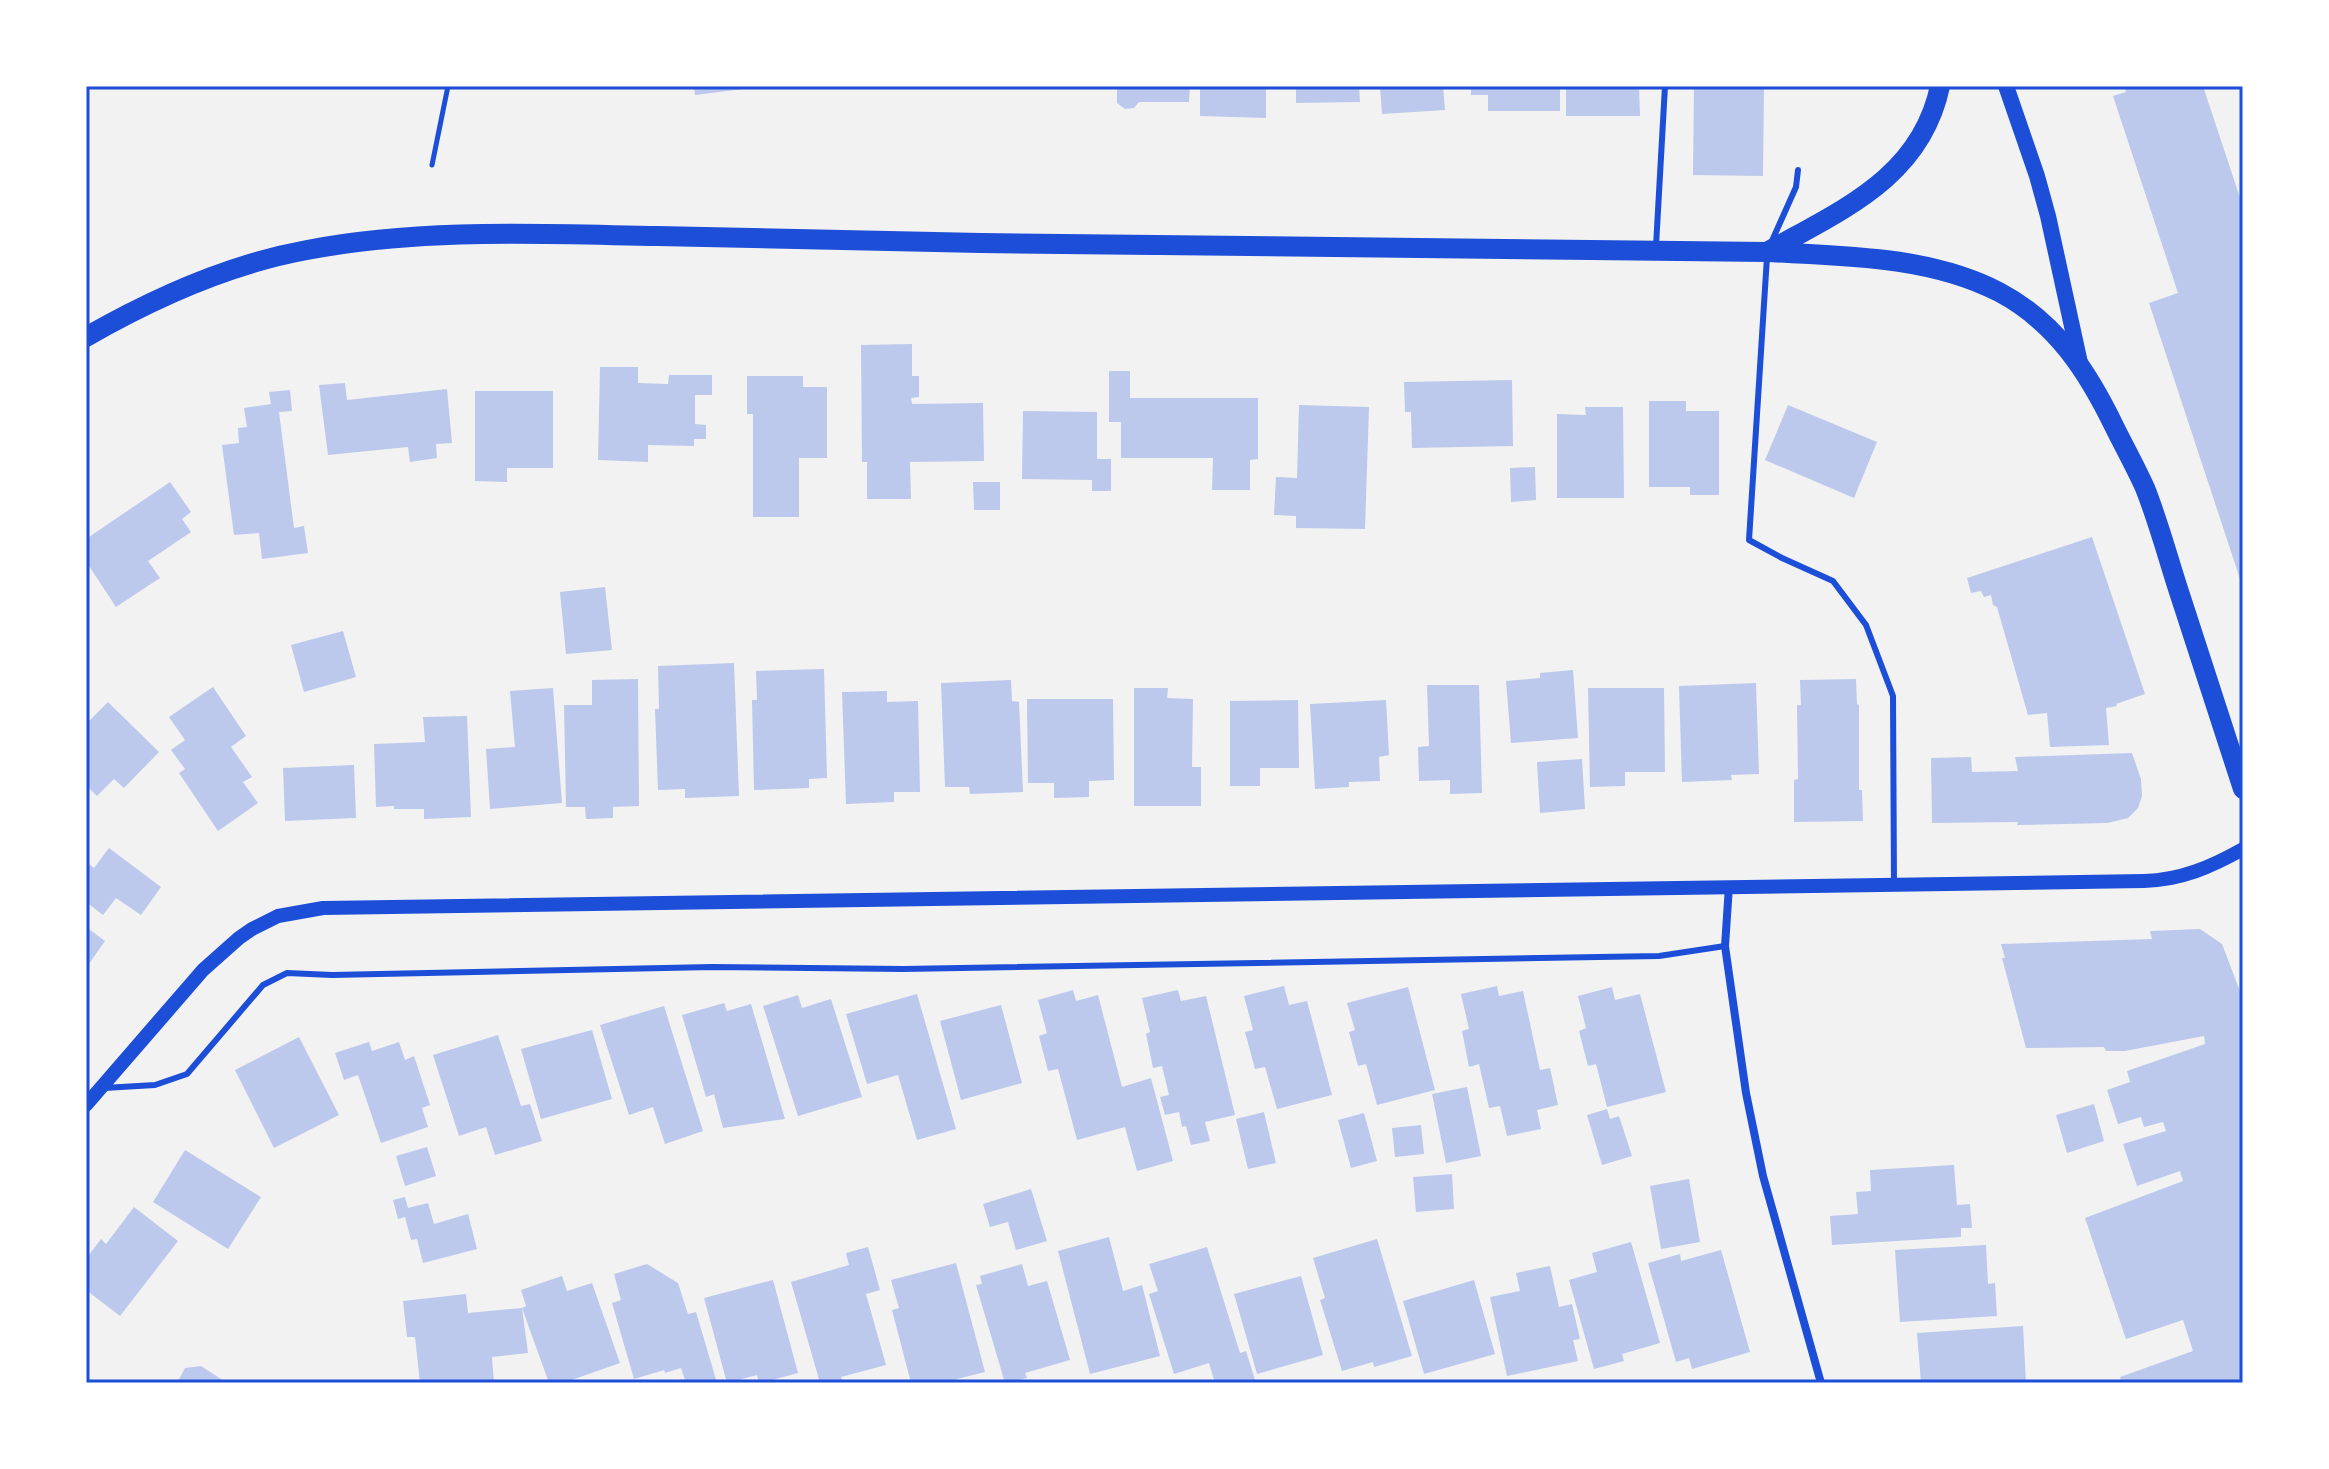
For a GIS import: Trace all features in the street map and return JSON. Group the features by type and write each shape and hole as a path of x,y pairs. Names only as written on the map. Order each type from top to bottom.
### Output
{"main road":[{"path":"1767,252 1865,197 1887,179 1917,143 1929,121 1940,86"},
{"path":"2006,86 2048,216 2080,363"},
{"path":"86,337 195,284 252,265 306,250 442,234 1767,252 1914,265 1964,278 1996,290 2020,304 2041,320 2080,363 2145,489 2243,789"}],"street":[{"path":"86,1105 203,970 239,938 278,916 323,908 2166,880 2184,877 2243,849"},
{"path":"1729,886 1725,946 1746,1093 1763,1176 1821,1383"}],"lane":[{"path":"1656,252 1665,86"},
{"path":"1798,170 1796,187 1767,252 1749,540 1833,581 1866,625 1893,696 1894,885"},
{"path":"100,1088 155,1085 187,1074 263,985 287,973 332,975 712,967 903,969 1307,963 1659,956 1725,946"}],"path":[{"path":"432,165 448,86"}],"building":[{"path":"694,86 752,86 752,88 695,95"},
{"path":"1117,86 1190,86 1189,102 1139,102 1134,108 1125,109 1117,103"},
{"path":"1200,86 1266,86 1266,118 1200,116"},
{"path":"1296,86 1359,86 1360,102 1296,103"},
{"path":"1380,86 1443,86 1445,110 1382,114"},
{"path":"1471,86 1560,86 1560,111 1488,111 1488,95 1471,95"},
{"path":"1566,86 1639,86 1640,116 1566,116"},
{"path":"1694,86 1764,86 1763,176 1693,175"},
{"path":"2124,86 2203,86 2243,207 2243,588 2149,303 2178,293 2113,96 2126,92"},
{"path":"912,344 912,376 919,376 919,397 911,398 912,404 983,403 984,461 910,462 911,499 867,499 867,462 862,462 861,345"},
{"path":"600,367 638,367 638,383 668,384 669,375 712,375 712,395 695,395 695,424 706,425 706,439 694,439 694,446 648,445 648,462 598,460"},
{"path":"1109,371 1130,371 1130,398 1258,398 1258,459 1250,460 1250,490 1212,490 1213,458 1121,458 1121,422 1109,422"},
{"path":"747,376 803,376 803,387 827,387 827,458 799,458 799,517 753,517 753,414 747,414"},
{"path":"1512,380 1513,446 1412,448 1411,412 1405,412 1404,382"},
{"path":"345,383 347,400 447,389 452,443 436,444 437,458 410,462 408,447 328,455 319,385"},
{"path":"290,390 292,411 279,412 294,528 304,526 308,553 262,559 259,533 234,535 222,445 239,443 238,428 247,427 244,408 271,404 269,392"},
{"path":"475,391 553,391 553,468 507,468 507,482 475,481"},
{"path":"1649,401 1686,401 1686,411 1719,411 1719,495 1690,495 1690,487 1649,487"},
{"path":"1299,405 1369,407 1365,529 1296,528 1296,516 1274,515 1276,477 1297,478"},
{"path":"1788,405 1877,442 1854,498 1765,460"},
{"path":"1585,407 1623,407 1624,498 1557,498 1557,414 1586,415"},
{"path":"1023,411 1097,412 1097,459 1111,459 1111,491 1092,491 1092,480 1022,479"},
{"path":"1535,467 1536,500 1511,502 1510,468"},
{"path":"170,482 191,512 182,519 191,532 148,561 160,578 116,607 89,566 86,569 86,539"},
{"path":"973,482 1000,482 1000,510 974,510"},
{"path":"2092,537 2145,694 2106,708 2109,745 2050,747 2047,713 2028,715 1997,607 1993,605 1991,595 1984,597 1981,591 1971,593 1967,578"},
{"path":"605,587 612,650 566,654 560,592"},
{"path":"343,631 356,677 304,692 291,645"},
{"path":"734,663 739,796 685,798 685,789 658,790 655,709 659,709 658,666"},
{"path":"824,669 827,778 809,779 809,788 754,790 752,700 757,700 756,671"},
{"path":"1573,670 1578,738 1511,743 1506,681 1540,678 1540,673"},
{"path":"638,679 639,806 613,807 613,818 586,819 585,807 566,807 564,705 592,705 592,680"},
{"path":"1856,679 1859,790 1862,790 1863,821 1794,822 1800,680"},
{"path":"1011,680 1012,701 1019,702 1023,792 970,794 969,787 945,787 941,683"},
{"path":"1756,683 1759,774 1731,775 1732,780 1682,782 1679,686"},
{"path":"1427,685 1479,685 1482,793 1450,794 1450,780 1419,781 1418,747 1429,746"},
{"path":"213,687 246,736 231,747 252,777 243,782 258,803 218,831 179,773 185,769 171,750 185,740 169,717"},
{"path":"553,688 562,803 490,809 486,749 515,747 510,691"},
{"path":"1134,688 1168,688 1167,698 1193,699 1192,767 1201,767 1201,806 1134,806"},
{"path":"1588,688 1664,688 1665,772 1625,772 1625,786 1590,787"},
{"path":"887,691 887,702 918,701 920,792 894,792 894,802 846,804 842,692"},
{"path":"1027,699 1113,699 1114,780 1089,781 1089,797 1054,798 1054,783 1028,783"},
{"path":"1298,700 1299,768 1260,768 1260,786 1230,786 1230,701"},
{"path":"1386,700 1389,755 1379,757 1380,781 1349,782 1349,787 1315,789 1310,704"},
{"path":"108,702 159,752 124,788 114,779 97,796 86,785 86,724"},
{"path":"467,716 471,817 424,819 424,809 376,807 374,744 425,742 423,717"},
{"path":"2132,753 2141,779 2142,796 2138,808 2128,818 2108,823 1932,823 1931,758 1971,757 1972,772 2018,771 2015,757"},
{"path":"1582,759 1585,809 1540,813 1537,762"},
{"path":"354,765 356,818 285,821 283,768"},
{"path":"109,848 161,887 141,915 116,898 103,915 86,902 86,862 94,868"},
{"path":"86,927 105,941 86,968"},
{"path":"2200,929 2222,944 2243,999 2243,1383 2122,1383 2120,1377 2193,1351 2183,1320 2126,1339 2085,1218 2183,1181 2180,1171 2137,1186 2123,1144 2166,1131 2163,1122 2144,1127 2141,1117 2118,1124 2107,1090 2130,1082 2127,1071 2205,1044 2204,1036 2125,1051 2106,1051 2104,1047 2026,1048 2001,944 2152,939 2150,931"},
{"path":"1284,986 1289,1005 1307,1001 1332,1095 1277,1109 1265,1067 1255,1069 1245,1032 1253,1030 1244,996"},
{"path":"1497,986 1499,996 1523,991 1540,1070 1550,1068 1558,1105 1537,1110 1541,1129 1507,1136 1500,1106 1489,1108 1479,1064 1469,1067 1462,1031 1469,1029 1461,994"},
{"path":"1408,987 1435,1090 1377,1105 1366,1064 1358,1066 1349,1032 1355,1030 1347,1003"},
{"path":"1612,987 1615,1000 1640,994 1666,1092 1607,1107 1596,1064 1588,1066 1579,1031 1586,1028 1578,996"},
{"path":"1073,990 1076,1001 1098,995 1122,1087 1151,1078 1173,1161 1137,1171 1125,1127 1077,1140 1058,1069 1048,1071 1039,1036 1047,1033 1038,1000"},
{"path":"1178,990 1181,1001 1206,996 1235,1115 1205,1122 1210,1141 1191,1145 1179,1112 1165,1115 1160,1097 1169,1095 1162,1066 1153,1068 1146,1034 1150,1032 1142,998"},
{"path":"917,994 956,1129 917,1140 898,1075 867,1084 846,1014"},
{"path":"798,995 802,1008 831,999 862,1097 798,1116 763,1006"},
{"path":"724,1003 727,1011 751,1004 785,1119 723,1128 714,1094 706,1097 682,1015"},
{"path":"1001,1005 1022,1083 961,1100 940,1021"},
{"path":"664,1006 703,1131 665,1144 653,1107 629,1115 600,1025"},
{"path":"592,1030 612,1099 541,1119 521,1049"},
{"path":"498,1035 521,1106 530,1104 542,1141 495,1155 486,1127 459,1136 433,1055"},
{"path":"299,1037 339,1115 274,1148 235,1070"},
{"path":"369,1042 372,1051 399,1042 405,1060 414,1056 430,1105 422,1108 428,1127 381,1143 358,1075 344,1080 335,1053"},
{"path":"1467,1087 1481,1156 1446,1163 1432,1094"},
{"path":"2094,1104 2104,1141 2067,1153 2056,1115"},
{"path":"1607,1109 1610,1119 1619,1116 1632,1156 1602,1165 1587,1115"},
{"path":"1264,1112 1276,1163 1248,1169 1236,1119"},
{"path":"1364,1113 1377,1161 1351,1168 1338,1120"},
{"path":"1421,1125 1424,1154 1395,1157 1392,1128"},
{"path":"427,1147 436,1176 405,1186 396,1156"},
{"path":"185,1150 261,1197 228,1249 153,1202"},
{"path":"1954,1165 1957,1205 1970,1204 1972,1228 1961,1228 1961,1237 1832,1245 1830,1216 1858,1214 1856,1192 1871,1191 1870,1170"},
{"path":"1452,1174 1454,1209 1416,1212 1413,1177"},
{"path":"1689,1179 1700,1242 1661,1249 1650,1186"},
{"path":"1031,1189 1047,1241 1016,1250 1008,1222 990,1227 983,1204"},
{"path":"405,1197 408,1208 428,1203 434,1224 468,1214 477,1249 423,1263 417,1239 411,1240 405,1217 398,1219 393,1200"},
{"path":"134,1207 178,1241 120,1316 86,1290 86,1259 101,1239 106,1244"},
{"path":"1109,1237 1123,1291 1142,1285 1160,1356 1090,1374 1058,1251"},
{"path":"1377,1239 1412,1356 1374,1367 1373,1362 1342,1371 1320,1300 1325,1298 1313,1258"},
{"path":"1631,1242 1660,1343 1622,1354 1624,1361 1594,1369 1569,1280 1597,1272 1592,1253"},
{"path":"1986,1245 1988,1284 1995,1283 1997,1316 1900,1322 1895,1250"},
{"path":"868,1247 880,1290 866,1294 886,1365 841,1377 843,1383 820,1383 791,1282 849,1265 846,1253"},
{"path":"1207,1247 1240,1353 1246,1351 1256,1383 1215,1383 1209,1363 1174,1374 1149,1294 1158,1291 1149,1264"},
{"path":"1721,1250 1750,1352 1692,1369 1689,1358 1676,1362 1648,1263 1680,1254 1681,1261"},
{"path":"956,1263 985,1372 941,1383 911,1383 892,1310 899,1308 891,1280"},
{"path":"647,1264 678,1283 688,1314 696,1312 717,1383 686,1383 681,1368 634,1379 612,1303 621,1300 614,1274"},
{"path":"1022,1264 1028,1286 1047,1281 1070,1360 1025,1373 1027,1378 1005,1383 976,1285 982,1284 980,1276"},
{"path":"1550,1266 1559,1307 1572,1304 1580,1339 1573,1340 1578,1361 1507,1376 1490,1297 1520,1291 1516,1273"},
{"path":"562,1276 567,1291 592,1283 620,1363 563,1383 549,1383 522,1308 526,1306 521,1290"},
{"path":"1301,1276 1323,1355 1257,1374 1234,1294"},
{"path":"773,1280 798,1373 761,1383 757,1375 727,1383 704,1298"},
{"path":"1474,1280 1495,1354 1424,1374 1403,1301"},
{"path":"466,1294 468,1313 522,1308 528,1353 492,1357 494,1383 420,1383 415,1337 407,1337 403,1301"},
{"path":"2023,1326 2026,1383 1921,1383 1917,1333"},
{"path":"201,1366 227,1383 177,1383 185,1368"}]}
